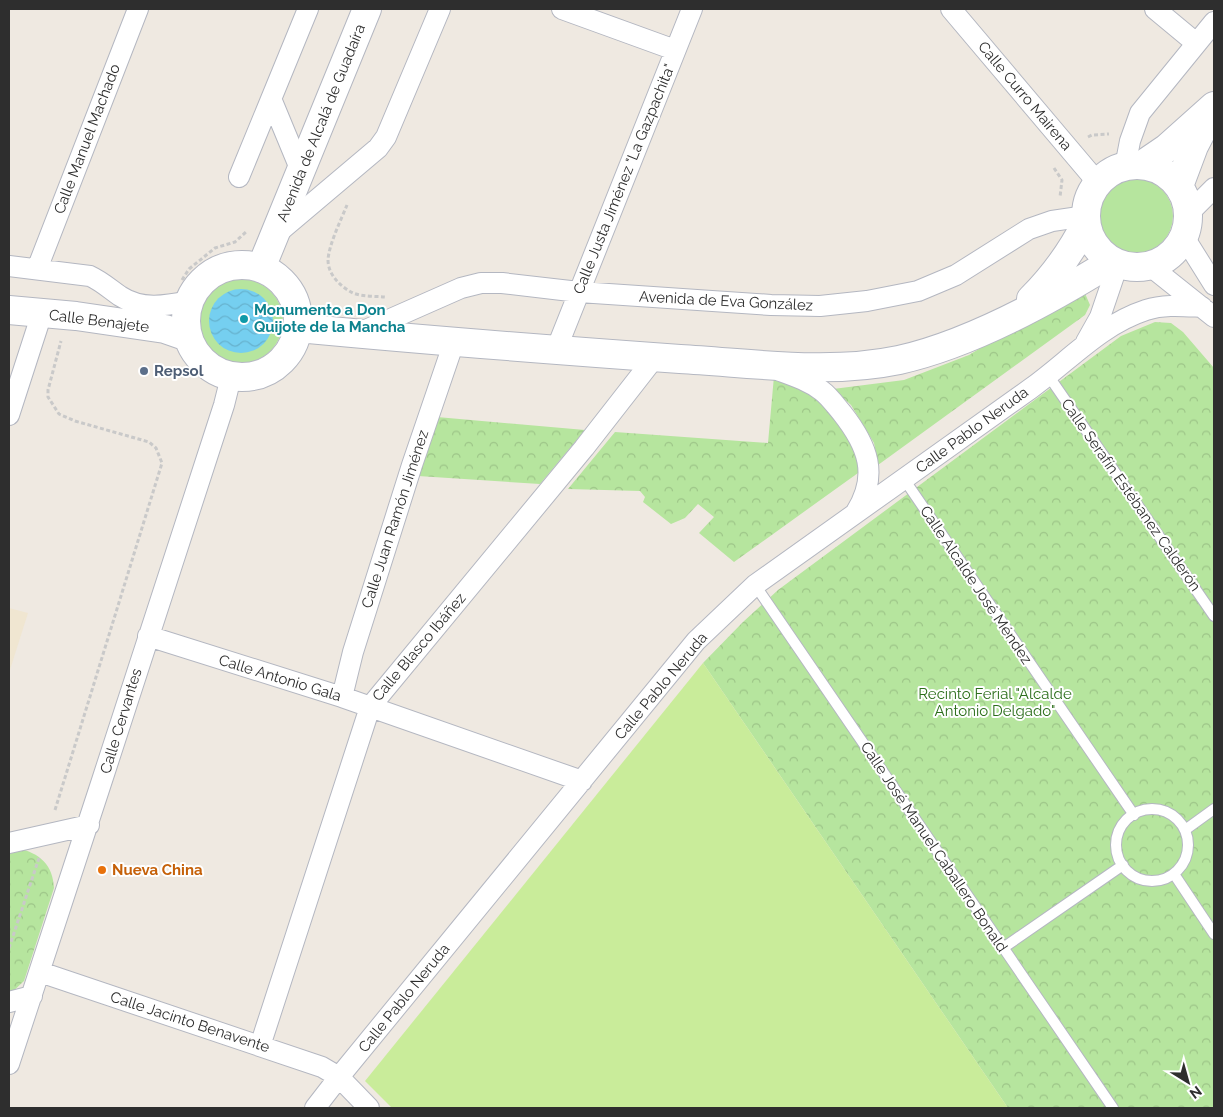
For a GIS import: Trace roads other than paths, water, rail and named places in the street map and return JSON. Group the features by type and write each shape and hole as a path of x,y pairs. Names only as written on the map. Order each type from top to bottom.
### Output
{"main road":[{"name":"Avenida de Alcalá de Guadaíra","path":"261,268 262,232 301,171 367,9"},
{"path":"993,326 1028,303 1052,278 1074,248 1086,219 1090,195 1098,183 1106,176 1133,166 1168,148 1214,107"},
{"path":"1179,186 1194,146 1214,107"},
{"path":"1086,219 1090,236 1099,251 1115,262 1129,267 1150,266 1164,260 1176,250 1186,225 1186,199 1179,186 1162,172 1133,166"},
{"path":"993,326 1045,301 1115,262"},
{"path":"244,265 261,268 277,277 290,292 297,309 298,328 292,346 282,361 267,371 249,377 231,376 218,372 197,356 188,337 183,294 197,286 210,274 226,267 244,265"},
{"name":"Calle Benajete","path":"9,310 165,329 176,331 188,337"},
{"name":"Avenida de Eva González","path":"298,328 556,350 802,367 862,366 899,360 944,348 993,326"}],"street":[{"name":"Calle Manuel Machado","path":"37,269 138,9"},
{"path":"239,178 308,9"},
{"name":"Avenida de Alcalá de Guadaíra","path":"262,232 364,160 382,143 440,9"},
{"path":"562,9 675,50"},
{"name":"Calle Justa Jiménez \"La Gazpachita\"","path":"556,350 692,9"},
{"name":"Calle Curro Mairena","path":"951,9 1098,183"},
{"path":"1155,9 1196,43"},
{"path":"1133,166 1133,133 1140,113 1214,22"},
{"path":"272,101 301,171"},
{"path":"1214,188 1186,225 1214,285"},
{"name":"Avenida de Eva González","path":"358,334 461,288 481,284 502,283 579,292 771,305 820,306 867,301 918,291 956,275 1028,229 1052,221 1086,219"},
{"name":"Calle Pablo Neruda","path":"1085,344 1100,317 1115,262"},
{"name":"Calle Benajete","path":"9,266 90,276 98,279 123,298 143,305 162,306 183,294"},
{"path":"1150,266 1208,312"},
{"name":"Calle Pablo Neruda","path":"315,1108 696,641 755,585 1048,375 1085,344 1119,322 1145,310 1165,306 1208,312"},
{"path":"9,415 55,315"},
{"name":"Calle Juan Ramón Jiménez","path":"342,697 406,483 454,342"},
{"name":"Calle Blasco Ibáñez","path":"260,1046 370,707 572,463 655,357"},
{"path":"762,364 799,378 822,391 849,422 862,443 869,478 866,497 855,514"},
{"name":"Calle Cervantes","path":"9,1064 89,825 148,636 224,405 231,376"},
{"name":"Calle Antonio Gala","path":"148,636 342,697 582,782"},
{"path":"9,843 89,825"},
{"name":"Calle Jacinto Benavente","path":"40,972 322,1067 339,1077 369,1108"},
{"path":"9,1002 32,996"}],"lane":[{"name":"Calle Serafín Estébanez Calderón","path":"1048,375 1214,616"},
{"name":"Calle Alcalde José Méndez","path":"904,479 1134,815"},
{"name":"Calle José Manuel Caballero Bonald","path":"755,585 1113,1108"},
{"path":"1185,830 1214,808"},
{"path":"1157,809 1169,813 1178,820 1185,830 1188,842 1187,854 1182,865 1174,874 1164,879 1152,881 1141,879 1131,874 1123,865 1118,855 1118,838 1125,822 1144,810 1157,809"},
{"path":"1003,948 1123,865"},
{"path":"1174,874 1214,934"}],"water":[{"path":"241,289 259,294 264,298 268,303 273,321 268,339 264,344 259,348 241,353 223,348 218,344 214,339 209,321 214,303 218,298 223,294"}],"place":[{"name":"Monumento a Don Quijote de la Mancha","path":"244,319"},
{"name":"Repsol","path":"144,371"},
{"name":"Nueva China","path":"102,870"}],"park label":[{"name":"Recinto Ferial \"Alcalde Antonio Delgado\"","path":"995,702"}]}
